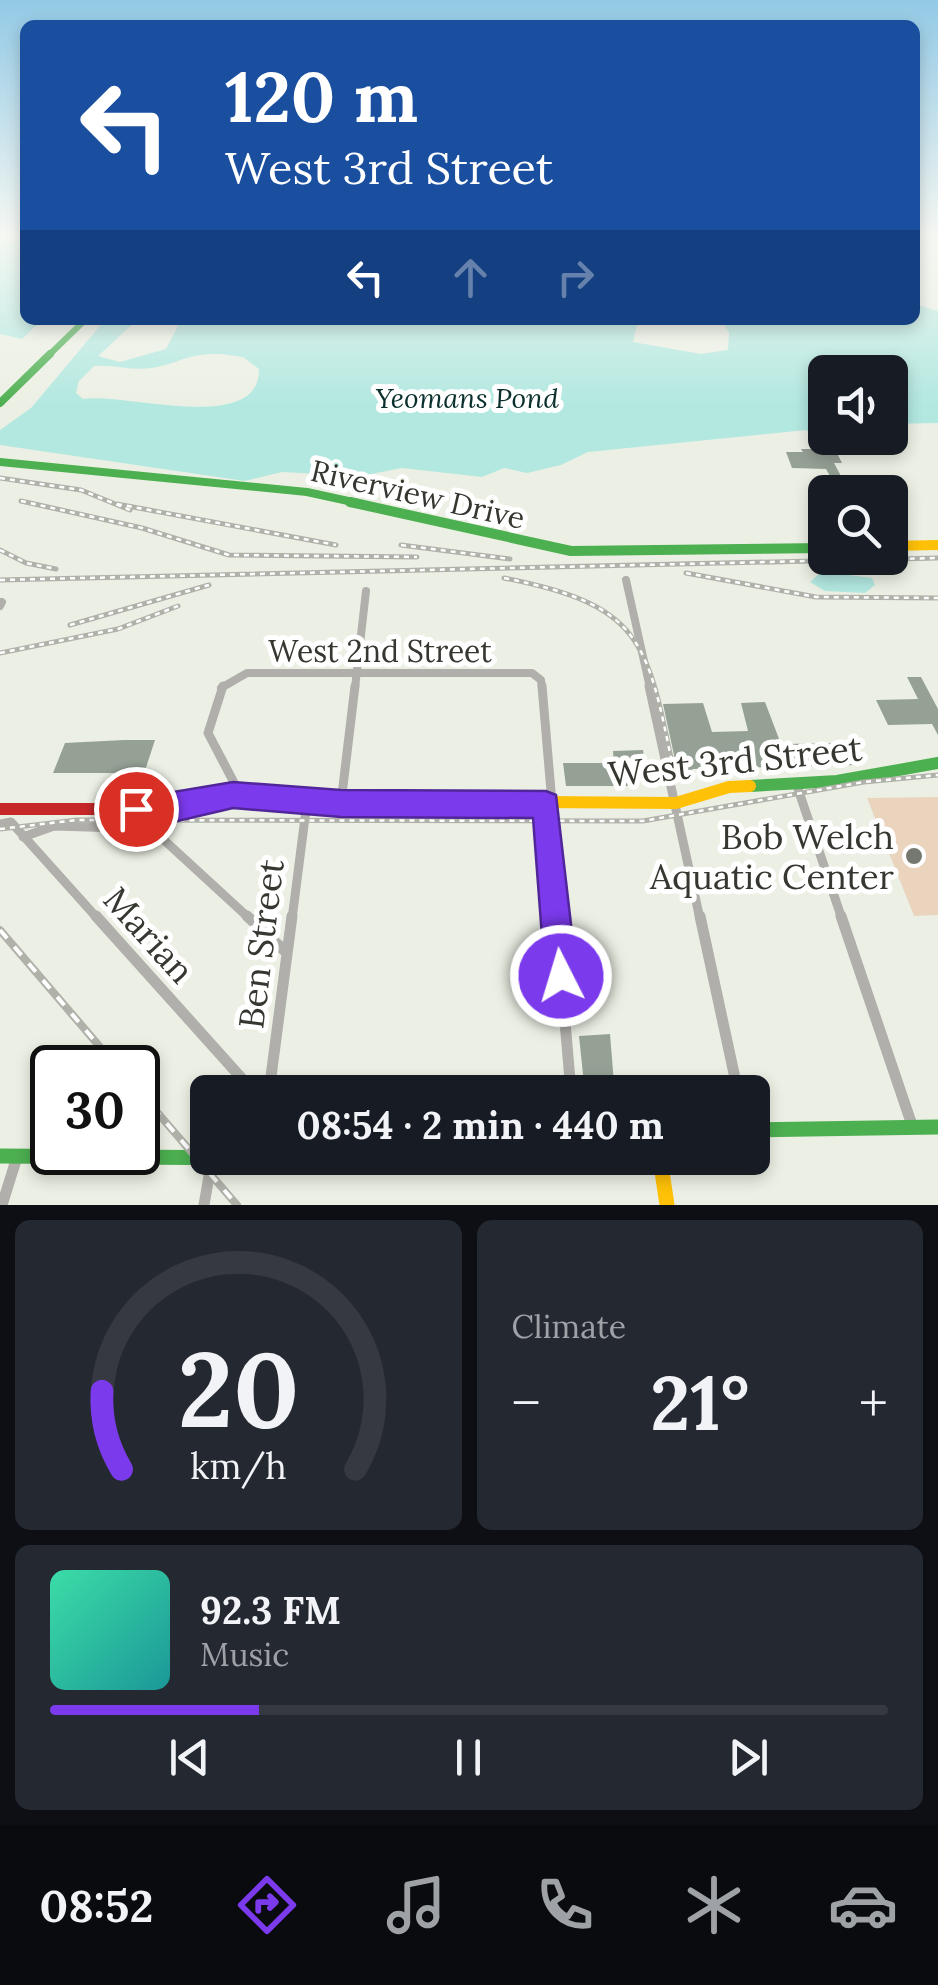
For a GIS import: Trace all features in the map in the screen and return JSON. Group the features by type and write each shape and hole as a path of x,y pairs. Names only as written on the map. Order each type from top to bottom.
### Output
{"street":[{"path":"0,403 80,325"},
{"name":"Riverview Drive","path":"0,462 307,492 570,551 808,548"},
{"path":"908,546 938,546"},
{"path":"626,580 734,1075"},
{"path":"341,804 366,592"},
{"name":"West 2nd Street","path":"241,796 208,734 220,685 236,674 532,673 541,680 549,804"},
{"name":"West 3rd Street","path":"0,809 169,809 241,796 341,804 676,803 730,788 938,763"},
{"path":"796,783 913,1128"},
{"name":"Ben Street","path":"271,1075 307,802"},
{"path":"549,804 570,1075"},
{"name":"Marian","path":"0,824 11,822 239,1075"},
{"path":"23,837 54,826 152,829 287,953"},
{"path":"770,1130 938,1127"},
{"path":"0,1156 190,1159"},
{"path":"2,1205 18,1157"},
{"path":"204,1205 209,1175"},
{"path":"663,1175 667,1205"}],"shaded area":[{"name":"Bob Welch Aquatic Center","path":"938,797 938,915 914,916 867,798"}],"water":[{"path":"0,293 20,293 20,325 37,325 22,339 0,334"},
{"name":"Yeomans Pond","path":"920,306 938,311 938,423 908,424 908,355 808,355 808,431 588,452 561,465 527,473 504,468 482,477 402,468 361,476 282,472 245,481 0,445 0,430 31,408 101,325 132,325 98,356 120,362 166,349 178,325 637,325 633,342 701,354 728,350 729,333 725,325 920,325","holes":["220,354 243,357 259,369 253,389 238,401 215,406 83,399 76,393 79,381 94,366 144,369 198,355"]},
{"path":"818,575 849,575 872,578 875,585 865,593 825,591 810,582"}],"building":[{"path":"801,449 808,449 808,455 838,455 842,463 834,463 840,475 829,475 826,469 792,468 786,452 803,452"},
{"path":"907,677 921,677 938,709 938,735 932,724 888,725 876,700 918,699"},
{"path":"765,702 781,744 849,743 858,765 692,769 694,778 684,779 683,769 677,769 663,704 703,703 712,732 748,731 741,703"},
{"path":"155,740 141,783 110,783 114,773 53,773 65,743"},
{"path":"643,750 646,771 626,771 628,786 566,786 563,763 614,763 613,751"},
{"path":"610,1034 613,1075 583,1075 579,1036"}],"railway":[{"path":"0,478 81,490 130,510"},
{"path":"21,501 142,528 229,555 417,557"},
{"path":"117,504 336,545"},
{"path":"401,545 510,559"},
{"path":"0,550 26,563 56,569"},
{"path":"0,580 938,558"},
{"path":"686,573 816,597 938,598"},
{"path":"504,578 585,601 611,616 630,635 655,688 673,768"},
{"path":"70,625 209,585"},
{"path":"0,653 118,629 178,606"},
{"path":"0,829 77,820 643,821 864,782 938,775"},
{"path":"0,930 98,1045"},
{"path":"160,1116 237,1205"}],"traffic: fast":[{"path":"0,403 80,325"},
{"path":"0,462 307,492 571,551 808,548"},
{"path":"750,786 837,781 938,763"},
{"path":"770,1130 938,1127"},
{"path":"0,1156 190,1158"}],"traffic: slow":[{"path":"908,546 938,545"},
{"path":"294,800 676,803 729,787 750,786"},
{"path":"663,1175 667,1205"}],"traffic: jam":[{"path":"0,809 169,809 233,795 294,800"}],"place":[{"name":"Bob Welch Aquatic Center","path":"914,856"}],"route":[{"path":"136,809 169,809 233,795 284,796 341,804 546,804 561,976"}]}
